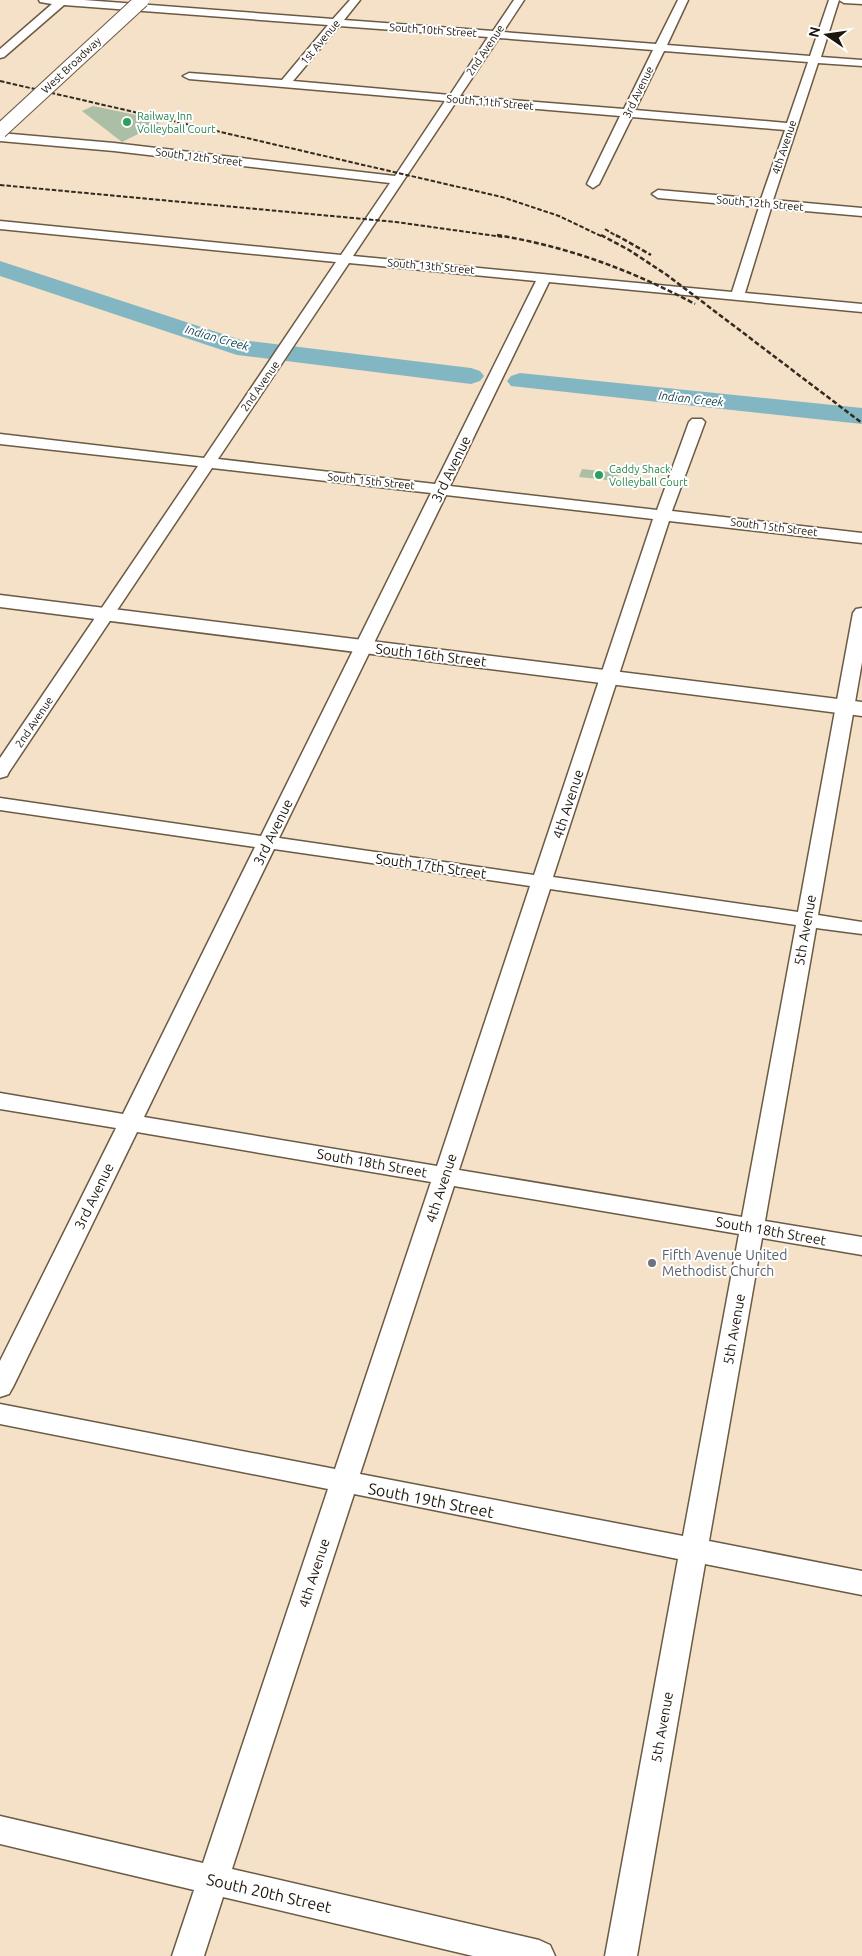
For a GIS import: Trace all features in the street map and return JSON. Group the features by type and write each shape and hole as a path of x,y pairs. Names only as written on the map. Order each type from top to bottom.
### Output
{"main road":[{"name":"West Broadway","path":"0,131 142,0"},
{"name":"West Broadway","path":"101,20 123,3"},
{"name":"South 16th Street","path":"0,601 854,708"}],"street":[{"path":"44,0 123,3"},
{"name":"1st Avenue","path":"285,84 355,0"},
{"name":"2nd Avenue","path":"0,772 519,0"},
{"name":"3rd Avenue","path":"593,184 683,0"},
{"name":"4th Avenue","path":"737,296 790,127 834,0"},
{"path":"844,0 862,1"},
{"path":"2,53 63,1"},
{"name":"South 10th Street","path":"123,3 496,35 862,62"},
{"name":"South 11th Street","path":"189,76 790,127"},
{"name":"South 12th Street","path":"0,137 398,180"},
{"name":"South 12th Street","path":"658,194 862,218"},
{"name":"South 12th Street","path":"765,206 862,212"},
{"name":"South 13th Street","path":"0,225 862,308"},
{"name":"3rd Avenue","path":"0,1388 545,277"},
{"name":"4th Avenue","path":"188,1956 663,514 697,422"},
{"name":"South 15th Street","path":"0,440 862,538"},
{"name":"5th Avenue","path":"621,1956 806,920 854,708 862,613"},
{"name":"South 17th Street","path":"0,804 862,928"},
{"name":"South 18th Street","path":"0,1101 862,1246"},
{"name":"South 19th Street","path":"0,1414 862,1584"},
{"name":"South 20th Street","path":"0,1830 539,1956"}],"green space":[{"name":"Railway Inn Volleyball Court","path":"93,106 160,120 158,124 122,142 82,111"},
{"name":"Caddy Shack Volleyball Court","path":"582,469 619,473 616,481 579,477"}],"waterway":[{"name":"Indian Creek","path":"0,268 237,347 471,376"},
{"name":"Indian Creek","path":"520,381 862,416"}],"railway":[{"path":"0,81 502,197 559,216 603,237"},
{"path":"0,185 396,222 503,237"},
{"path":"605,229 618,237"},
{"path":"497,235 549,246 599,261 623,270 695,304"},
{"path":"601,235 629,250 667,275 862,423"},
{"path":"616,235 651,255"}],"place":[{"name":"Railway Inn Volleyball Court","path":"127,122"},
{"name":"Caddy Shack Volleyball Court","path":"599,475"},
{"name":"Fifth Avenue United Methodist Church","path":"652,1263"}]}
